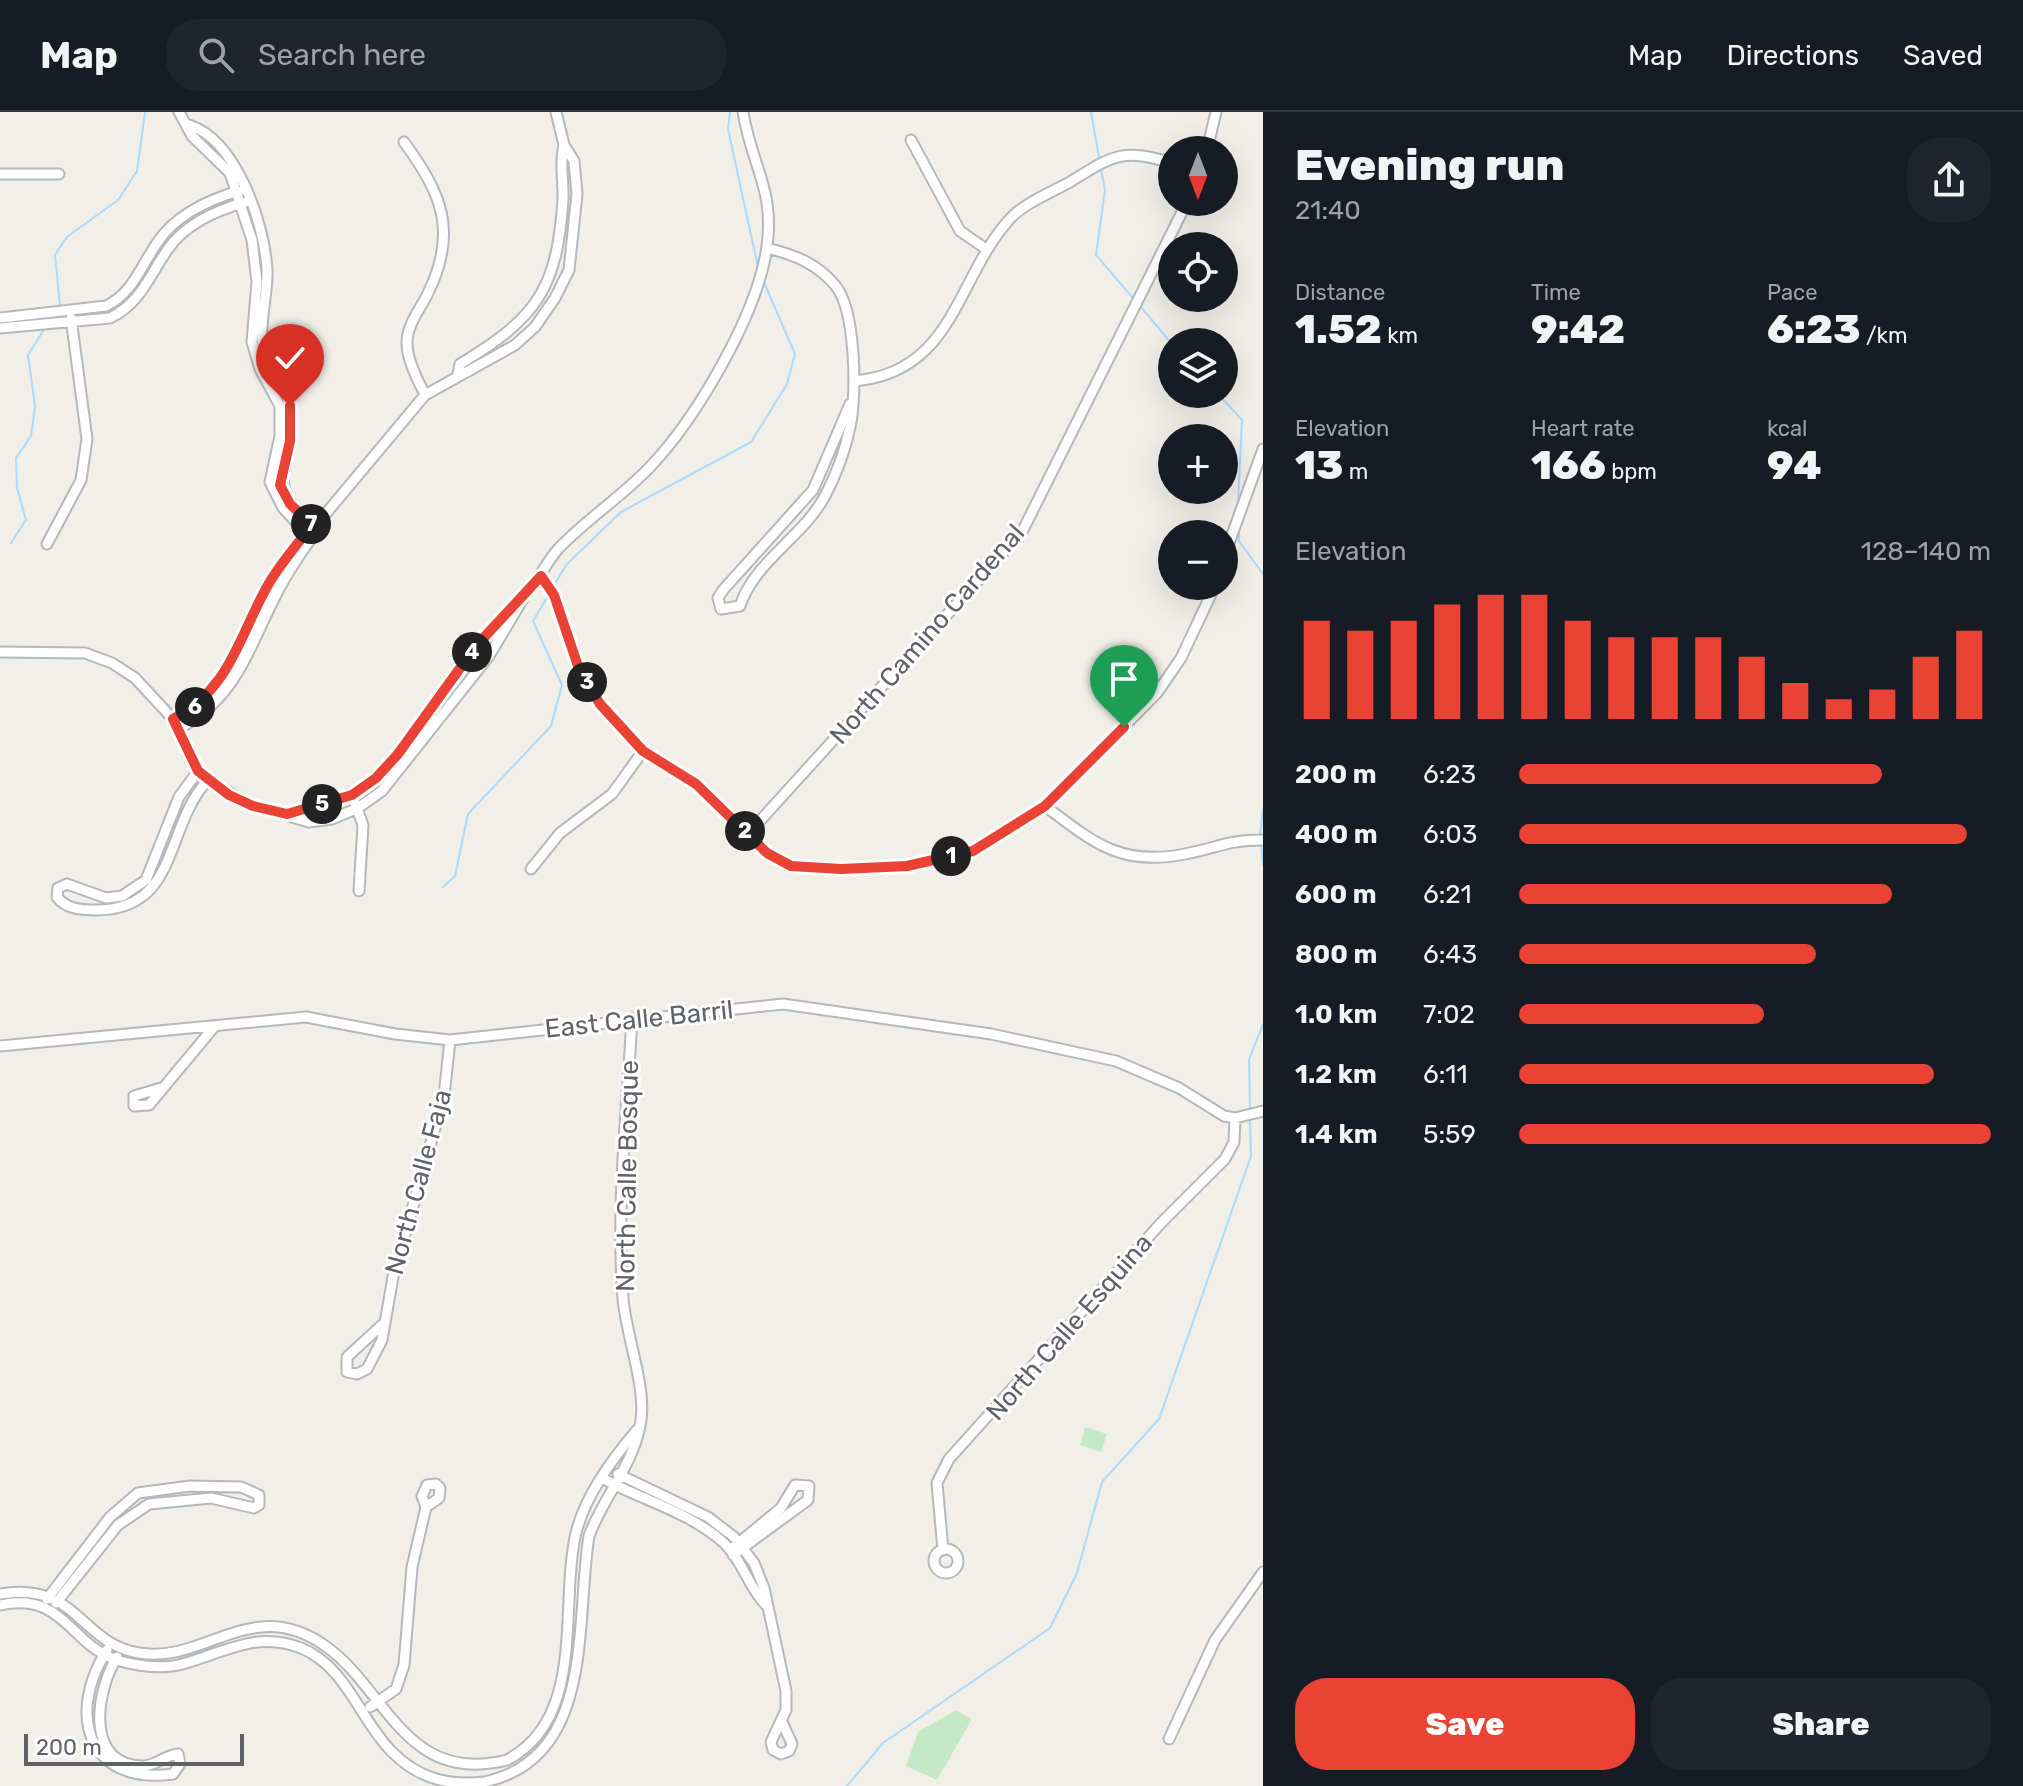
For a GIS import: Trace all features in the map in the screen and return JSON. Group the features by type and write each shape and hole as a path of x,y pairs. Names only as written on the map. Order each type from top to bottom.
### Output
{"street":[{"path":"179,112 189,125 202,129 218,142 238,169 241,190 267,266 261,344 268,367 290,406 290,441 280,485 290,504 313,530"},
{"path":"173,719 195,707 214,689 269,584 425,395 515,345 535,327 569,270 577,194 574,161 564,145 556,112"},
{"path":"0,652 85,653 112,663 135,678 173,719 198,771 253,806 309,822 332,819 358,808 382,791 489,656 524,596 556,551 650,467 695,408 736,337 753,299 767,248 768,195 747,139 743,112"},
{"path":"1210,136 1216,112"},
{"path":"911,140 960,231 986,249"},
{"path":"404,142 431,179 443,216 440,264 407,339 409,359 425,395"},
{"path":"854,381 879,376 914,360 945,330 986,249 1010,218 1105,160 1136,153 1158,159"},
{"path":"0,174 59,174"},
{"path":"0,318 116,302 128,291 159,239 172,225 200,206 241,190"},
{"path":"0,328 110,318 123,312 137,300 181,234 196,222 245,202"},
{"name":"North Camino Cardenal","path":"748,834 1022,532 1180,216"},
{"path":"767,248 814,265 837,287 849,313 854,381 851,421 824,497 756,578 740,606 721,609 718,598 723,590 813,490 850,404"},
{"path":"47,544 81,480 87,439 69,310"},
{"path":"1237,520 1263,449"},
{"path":"178,729 202,717 222,698 313,530"},
{"path":"541,576 554,595 580,672 600,704 643,751 696,784 767,853 791,866 841,869 907,866 973,851 1045,806 1157,693 1181,658 1208,600"},
{"path":"287,814 352,795 376,778 398,754 476,646 510,607 524,596"},
{"path":"247,629 256,637"},
{"path":"531,869 560,833 612,794 643,751"},
{"path":"198,771 179,797 146,880 122,896 106,898 67,884 58,888 57,897 62,903 71,908 107,910 145,895 159,883 186,812 208,780"},
{"path":"352,795 363,825 359,891"},
{"path":"1045,806 1104,849 1127,854 1160,857 1186,854 1231,840 1263,840"},
{"name":"East Calle Barril","path":"0,1046 306,1017 395,1034 450,1040 783,1004 991,1034 1116,1061 1179,1088 1224,1116 1235,1118"},
{"name":"North Calle Bosque","path":"364,1712 389,1749 414,1773 445,1783 468,1785 512,1772 545,1747 571,1703 589,1536 633,1453 641,1405 626,1320 622,1258 632,1018"},
{"path":"161,1088 214,1027"},
{"name":"North Calle Faja","path":"383,1324 347,1357 347,1372 357,1374 371,1364 382,1340 393,1277 433,1144 444,1096 450,1040"},
{"path":"1235,1118 1263,1111"},
{"name":"North Calle Esquina","path":"943,1550 937,1483 949,1459 1161,1223 1225,1159 1234,1142 1235,1118"},
{"path":"0,1594 54,1598 111,1644 122,1649 160,1655 177,1652 230,1632 264,1626 311,1637 336,1653 399,1740 421,1761 447,1770 467,1772 489,1767 522,1750 547,1720 558,1699 576,1532 605,1473 639,1427"},
{"path":"605,1473 621,1475 708,1517 741,1546 759,1575 766,1605 786,1691 782,1722"},
{"path":"605,1473 615,1485 701,1526 732,1552 754,1594 766,1605"},
{"path":"732,1552 797,1512 808,1500 809,1486 795,1485 781,1508 741,1546"},
{"path":"47,1607 110,1517 138,1493 190,1486 241,1487 259,1495 260,1501 254,1508 211,1498 165,1501 132,1512 54,1598"},
{"path":"0,1605 47,1607 104,1654 116,1660 160,1668 233,1645 264,1639 289,1643 326,1663 364,1712 396,1689 404,1665 412,1567 426,1507"},
{"path":"1169,1739 1215,1640 1263,1572"},
{"path":"289,1643 293,1631"},
{"path":"111,1644 104,1654 88,1698 91,1736 98,1751 106,1762 136,1776 173,1774 180,1764 178,1754 150,1766 138,1766 119,1758 106,1745 99,1721 99,1700 122,1649"},
{"path":"177,1652 180,1664"}],"green space":[{"path":"1085,1427 1107,1434 1101,1452 1080,1445"},
{"path":"956,1710 972,1719 937,1780 906,1766 918,1732"}],"waterway":[{"path":"60,306 55,255 67,237 118,200 137,171 145,112"},
{"path":"730,112 728,129 758,267"},
{"path":"1091,112 1099,157"},
{"path":"1101,169 1105,190 1096,255 1132,297"},
{"path":"554,585 567,564 621,512 751,442 787,384 795,354 763,280"},
{"path":"1140,306 1159,328"},
{"path":"11,543 26,520 17,488 16,458 31,436 35,406 28,355 45,328"},
{"path":"1231,408 1242,420 1238,504"},
{"path":"1239,527 1239,541 1263,574"},
{"path":"443,887 455,876 468,814 551,726 562,685 533,621 548,596"},
{"path":"1260,836 1263,809"},
{"path":"1261,843 1263,865"},
{"path":"1250,1109 1249,1060 1263,1024"},
{"path":"847,1786 883,1743 1050,1628 1077,1573 1102,1482 1159,1419 1251,1156 1250,1119"}],"route":[{"path":"290,406 290,441 280,485 290,504 312,525 269,584 234,659 214,689 195,707 173,719 198,771 229,795 253,806 287,814 352,795 376,778 398,754 476,646 541,576 554,595 580,672 600,704 643,751 696,784 767,853 791,866 841,869 907,866 973,851 1045,806 1124,727"}]}
